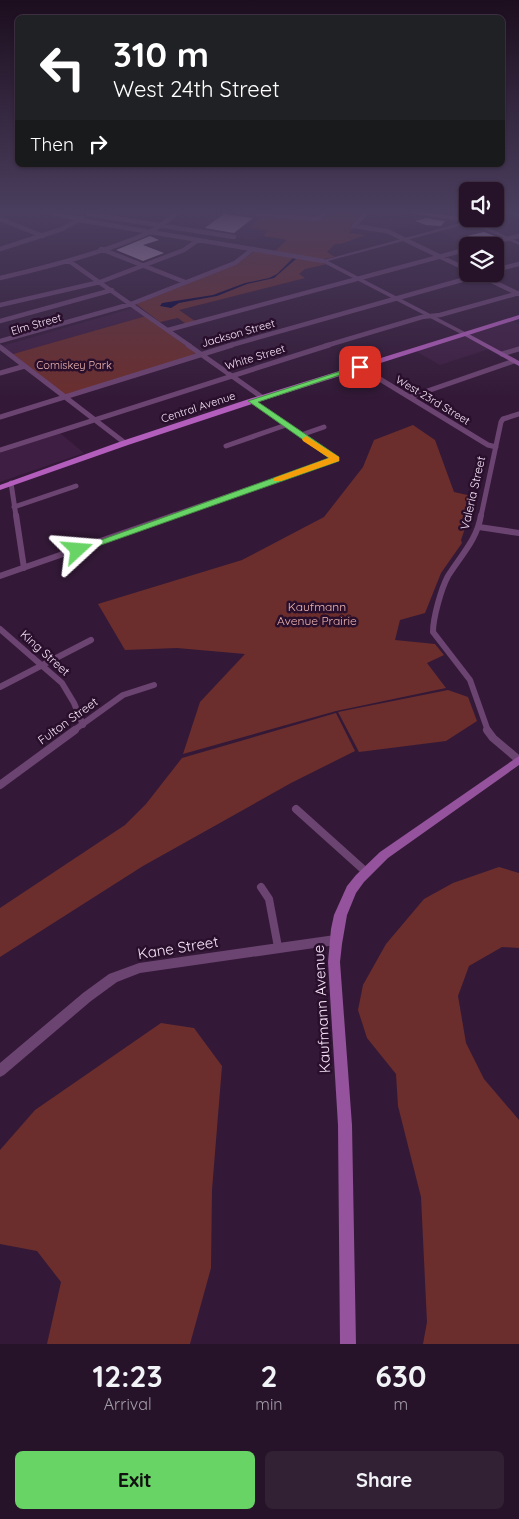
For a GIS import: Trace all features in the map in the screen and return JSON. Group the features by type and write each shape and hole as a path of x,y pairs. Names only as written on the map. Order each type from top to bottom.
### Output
{"main road":[{"name":"Central Avenue","path":"0,488 125,443 252,401 519,317"},
{"path":"465,334 517,363"},
{"name":"Kaufmann Avenue","path":"348,1344 345,1126 334,962 339,917 349,893 365,871 384,855 519,760"}],"street":[{"path":"0,278 17,274"},
{"path":"88,274 263,398"},
{"path":"0,305 100,282 122,274"},
{"path":"163,274 184,282"},
{"name":"Elm Street","path":"0,344 133,305 206,274"},
{"path":"348,274 465,334"},
{"path":"168,330 378,274"},
{"name":"Jackson Street","path":"0,417 201,354 459,280"},
{"path":"495,282 519,294"},
{"path":"0,321 112,290"},
{"name":"White Street","path":"0,450 231,375 430,316 519,294"},
{"path":"0,344 125,443"},
{"path":"502,354 519,349"},
{"path":"410,397 517,363"},
{"path":"0,374 26,366"},
{"name":"West 23rd Street","path":"360,367 488,445 496,448"},
{"path":"0,576 336,459 252,401"},
{"name":"Valeria Street","path":"519,414 503,419 501,422 484,495 479,527 473,541 447,578 433,622 433,632 472,685 486,730 519,760"},
{"path":"226,446 286,425"},
{"path":"301,435 324,427"},
{"path":"11,483 24,568"},
{"path":"14,507 76,486"},
{"path":"479,527 519,534"},
{"name":"King Street","path":"0,629 62,682 74,703 83,725"},
{"path":"0,687 91,640"},
{"name":"Fulton Street","path":"0,785 123,695 154,685"},
{"path":"296,809 365,871"},
{"path":"261,887 269,899 278,947"},
{"name":"Kane Street","path":"0,1071 113,978 139,968 335,940"}],"shaded area":[{"path":"277,274 279,274 274,278 247,284 217,296 179,303 171,308 160,306 162,303 213,295"},
{"path":"133,308 146,316 13,354 2,346"},
{"path":"509,319 519,324 519,351 502,356 489,349 440,365 412,349"},
{"path":"60,433 84,453 0,482 0,453"}],"green space":[{"path":"212,274 299,274 305,278 179,310 195,321 186,324 178,318 160,322 136,304"},
{"name":"Comiskey Park","path":"146,316 198,355 66,396 13,354"},
{"name":"Kaufmann Avenue Prairie","path":"413,425 435,440 454,492 476,497 461,540 462,543 441,573 425,613 400,620 395,640 435,644 444,655 427,663 446,688 336,711 183,754 200,702 245,654 177,648 125,650 98,604 242,560 324,517 363,467 374,440"},
{"path":"448,690 468,697 477,721 446,741 359,752 338,712"},
{"path":"336,713 355,751 291,783 143,866 0,957 0,908 125,825 146,804 182,758"},
{"path":"499,867 519,873 519,948 502,947 469,966 458,996 466,1043 484,1079 519,1120 519,1344 423,1344 427,1322 421,1197 398,1106 396,1074 367,1038 358,1010 363,985 386,944 424,899 453,883"},
{"path":"161,1023 194,1028 222,1066 212,1190 211,1268 190,1344 47,1344 61,1282 37,1251 0,1244 0,1150 35,1110"}],"slow traffic":[{"path":"278,479 336,459 306,439"}],"route":[{"path":"78,550 336,459 252,401 360,367"}]}
